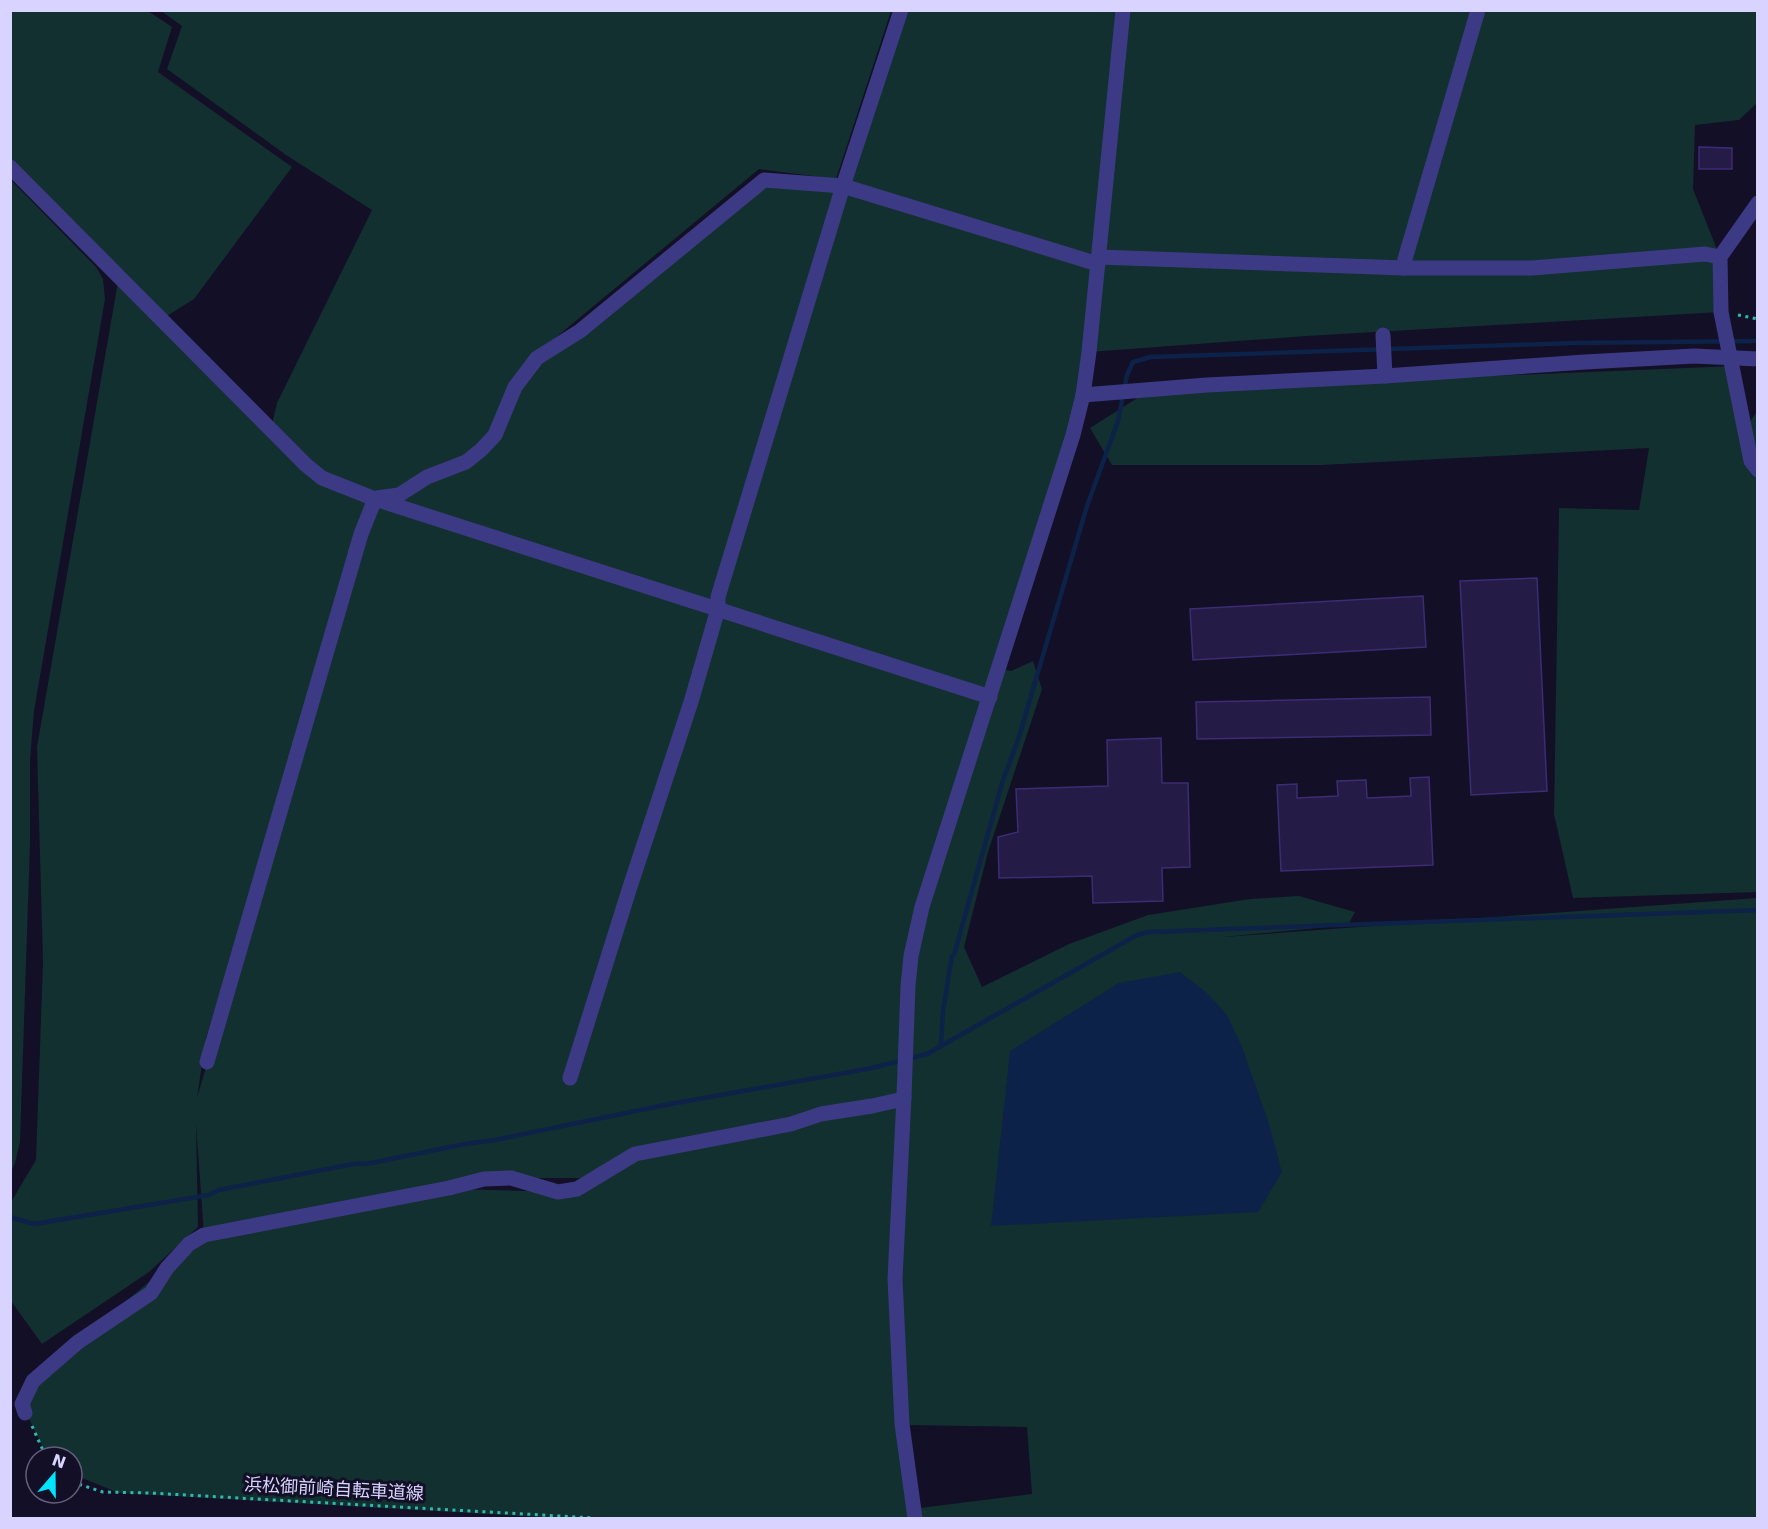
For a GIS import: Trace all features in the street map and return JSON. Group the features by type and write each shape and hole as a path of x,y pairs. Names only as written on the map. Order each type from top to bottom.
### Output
{"street":[{"path":"570,1078 628,890 691,702 718,609 718,597 843,186 901,10"},
{"path":"915,1518 902,1424 895,1279 906,1018 911,956 922,907 1073,435 1083,395 1123,10"},
{"path":"1404,268 1478,10"},
{"path":"10,167 306,465 322,478 375,499 990,697"},
{"path":"375,499 399,495 427,477 466,462 481,450 495,435 515,387 537,358 580,331 764,180 843,186 1098,260 1404,268 1532,268 1705,254 1720,257"},
{"path":"1758,203 1720,257 1721,312 1751,461 1758,470"},
{"path":"1383,335 1385,376"},
{"path":"1083,395 1208,385 1672,357 1758,359"},
{"path":"207,1062 361,534 375,499"},
{"path":"25,1413 22,1404 33,1381 78,1342 151,1293 167,1268 189,1244 204,1235 449,1188 484,1179 511,1178 558,1192 577,1189 635,1155 791,1124 821,1114 872,1106 904,1097"}],"path":[{"path":"1721,312 1758,319"},
{"path":"25,1413 40,1445"},
{"name":"浜松御前崎自転車道線","path":"84,1486 103,1492 162,1493 595,1518"}],"green space":[{"path":"10,11 148,11 172,27 158,72 292,167 194,299 162,319 271,429 277,403 372,210 286,155 167,69 182,26 161,11 891,11 836,179 759,169 525,363 537,358 764,180 843,186 897,11 1757,11 1757,103 1739,120 1695,125 1693,189 1720,257 1721,312 1306,336 1089,352 1083,395 999,668 1011,671 1033,661 1042,689 988,852 964,947 982,987 1069,944 1148,915 1250,899 1299,896 1355,912 1348,925 1223,937 1757,898 1757,1518 912,1518 912,1509 1032,1494 1027,1427 904,1425 911,1518 558,1518 119,1493 84,1479 84,1445 41,1445 22,1404 63,1355 204,1235 196,1124 198,1227 149,1272 42,1344 11,1301 11,1202 36,1160 43,962 37,747 119,276 11,166","holes":["305,728 197,1098 206,1037","511,1178 585,1178 558,1192 458,1189"]},
{"path":"11,180 96,267 103,279 105,299 34,711 30,760 30,844 20,1142 11,1172"},
{"path":"1734,366 1751,456 1751,420 1758,410 1757,892 1573,898 1554,814 1559,508 1639,510 1649,448 1322,465 1112,465 1090,428 1150,390"}],"water":[{"path":"1180,972 1207,993 1227,1015 1242,1047 1268,1121 1282,1172 1258,1212 991,1226 1010,1051 1119,983"}],"building":[{"path":"1699,147 1732,148 1732,169 1699,169"},
{"path":"1537,578 1547,791 1471,795 1460,581"},
{"path":"1423,596 1426,647 1193,660 1190,609"},
{"path":"1430,697 1431,735 1197,739 1196,702"},
{"path":"1161,738 1162,783 1188,783 1190,867 1162,868 1163,901 1093,903 1092,876 999,878 998,837 1018,832 1016,789 1108,786 1107,740"},
{"path":"1429,777 1433,865 1281,871 1277,785 1297,784 1297,798 1338,796 1337,781 1366,780 1367,798 1411,796 1410,778"}],"waterway":[{"path":"941,1045 943,1011 952,956 1087,506 1118,421 1127,375 1133,362 1151,357 1574,343 1758,341"},
{"path":"10,1217 34,1224 209,1195 219,1190 353,1164 371,1163 665,1105 872,1068 927,1054 1137,935 1148,932 1758,910"}]}
